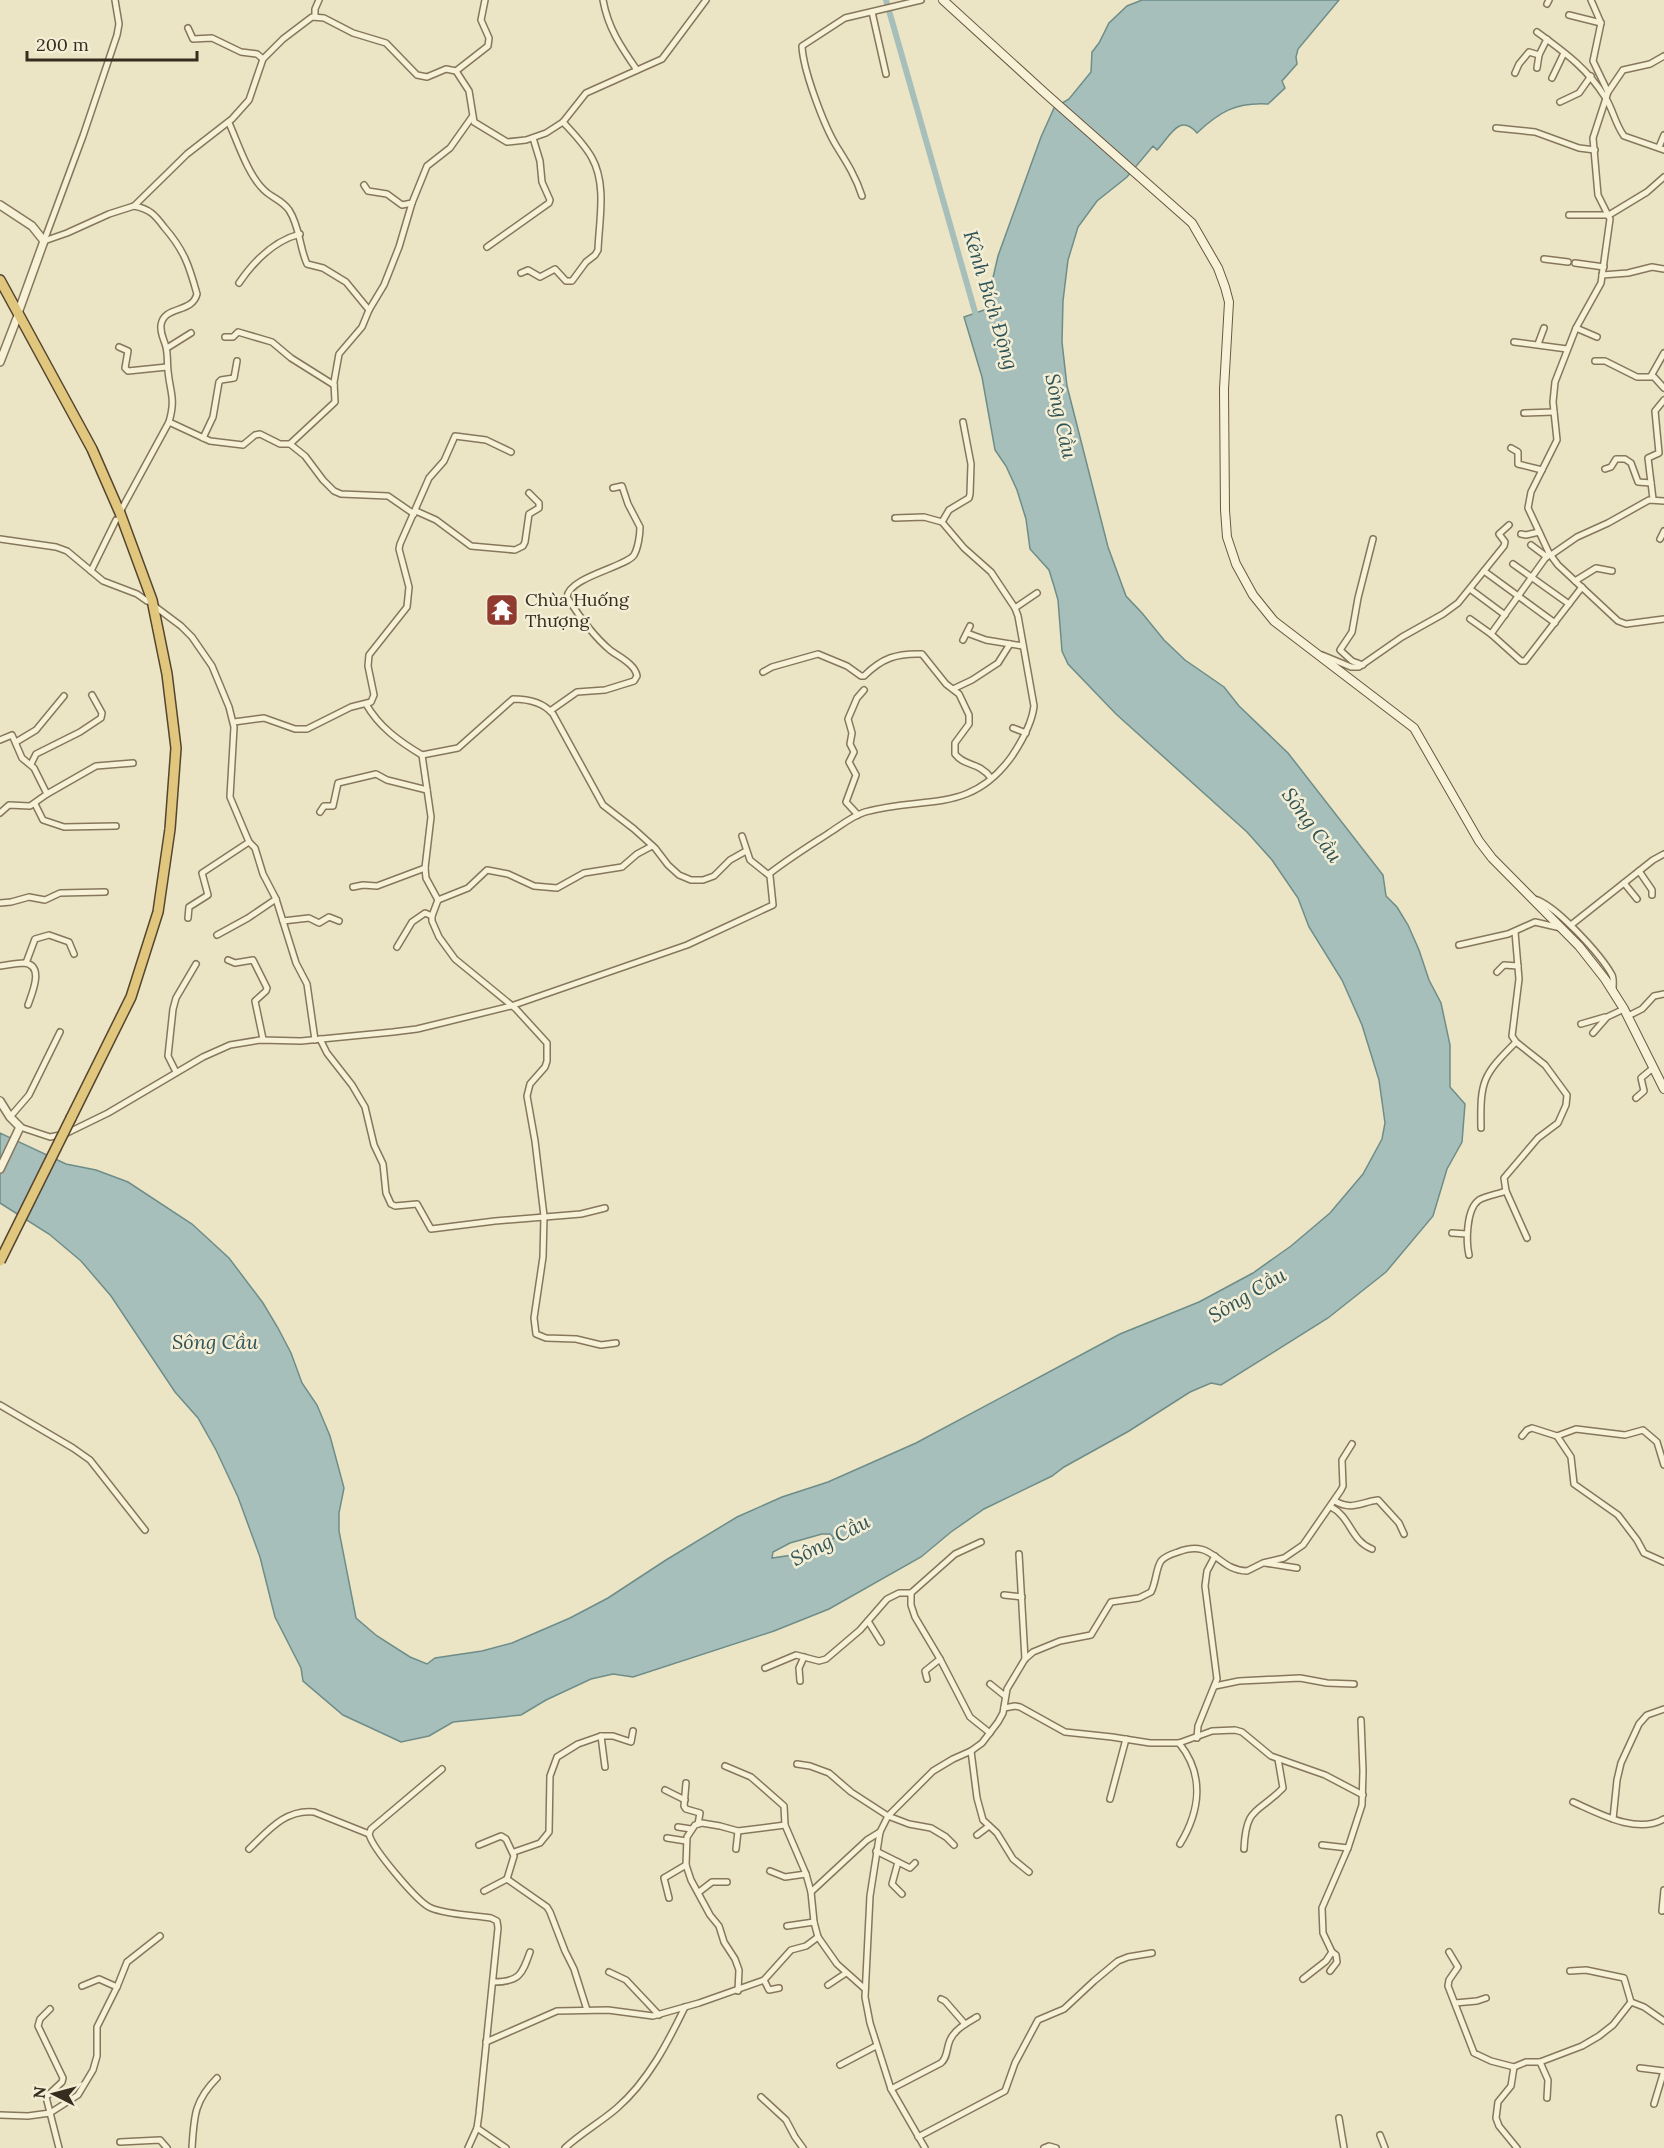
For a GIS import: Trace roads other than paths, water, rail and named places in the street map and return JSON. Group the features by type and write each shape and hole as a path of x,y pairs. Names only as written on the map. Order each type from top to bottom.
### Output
{"highway":[{"path":"0,280 118,516 150,603 163,663 176,748 170,829 158,912 131,997 0,1249"},
{"path":"0,289 17,316"},
{"path":"0,1261 68,1117"}],"main road":[{"path":"943,0 1192,223 1210,252 1226,287 1228,302 1224,389 1225,510 1227,537 1236,564 1253,595 1274,621 1414,728 1479,841 1492,858 1562,929 1613,989 1664,1089"}],"street":[{"path":"0,362 83,136 117,35 119,24 115,0"},
{"path":"315,16 319,0"},
{"path":"456,71 488,46 489,38 482,23 485,0"},
{"path":"603,0 616,40 637,70"},
{"path":"44,241 134,206 187,154 229,123 249,100 263,59 283,39 315,16 324,18 353,33 386,43 417,75 427,77 446,69 456,71 469,91 472,117 478,126 502,140 512,142 533,138 563,122 586,93 662,59 706,0"},
{"path":"862,196 850,165 830,133 801,49 845,18 921,0"},
{"path":"1591,0 1601,23 1593,61 1615,120 1624,136 1661,149 1664,135"},
{"path":"874,12 886,74"},
{"path":"1569,15 1601,23"},
{"path":"188,28 193,39 212,38 241,52 256,54 263,59"},
{"path":"1537,32 1578,62 1607,95"},
{"path":"1537,68 1539,55 1547,39"},
{"path":"1515,73 1529,52 1539,55"},
{"path":"1552,78 1564,53"},
{"path":"1549,555 1530,513 1529,500 1557,440 1554,412 1555,382 1576,328 1598,289 1604,267 1610,225 1609,215 1598,195 1594,133 1607,95 1623,70 1650,64 1664,56"},
{"path":"1560,102 1579,93 1591,76"},
{"path":"290,444 333,406 336,397 334,385 339,354 362,327 392,268 412,203 427,166 450,148 472,117"},
{"path":"521,273 526,269 540,277 555,269 566,281 572,281 598,250 600,195 598,169 591,156 563,122"},
{"path":"229,123 254,178 263,190 278,198 288,208 300,234 306,264 323,268 346,282 369,310"},
{"path":"1496,128 1535,132 1579,148 1595,150"},
{"path":"487,247 549,203 533,138"},
{"path":"1569,215 1609,215 1647,192 1664,177"},
{"path":"364,185 373,192 387,194 402,205 412,203"},
{"path":"0,205 33,226 44,241"},
{"path":"91,571 169,422 173,402 161,327 164,317 169,313 189,307 197,294 187,260 178,243 152,212 134,206"},
{"path":"239,283 248,270 278,242 300,234"},
{"path":"1544,259 1568,262"},
{"path":"1575,263 1604,267"},
{"path":"1602,275 1628,273 1652,267 1664,269"},
{"path":"1538,344 1544,328"},
{"path":"1576,328 1597,337"},
{"path":"225,337 233,337 238,332 272,342 334,385"},
{"path":"166,348 191,333"},
{"path":"1514,342 1567,349"},
{"path":"119,347 128,351 125,368 128,371 167,367"},
{"path":"1651,376 1664,353"},
{"path":"203,438 213,417 219,382 234,378 237,361"},
{"path":"1595,361 1605,362 1637,377 1651,376 1664,387"},
{"path":"1653,499 1648,458 1659,453 1655,411 1664,400"},
{"path":"1524,413 1554,412"},
{"path":"169,422 210,441 243,445 255,435 261,434 280,444 290,444 305,456 334,491 341,494 387,496 415,512 436,520 471,546 518,549 525,542 529,514 539,508 539,503 529,493"},
{"path":"942,522 948,512 969,498 970,494 970,464 963,422"},
{"path":"234,722 264,718 295,729 307,729 351,707 371,702 374,695 368,666 369,655 407,608 409,584 399,547 429,478 444,461 455,436 486,440 511,452"},
{"path":"1511,448 1518,452 1517,464 1542,471"},
{"path":"1605,469 1611,467 1616,459 1625,459 1630,463 1638,482 1651,483"},
{"path":"550,711 577,693 605,690 634,681 637,676 636,671 604,645 582,621 567,597 567,592 591,576 626,562 634,555 640,527 622,486 613,488"},
{"path":"1491,634 1549,555 1577,537 1653,499 1664,501"},
{"path":"769,874 858,815 903,805 960,797 979,788 1005,765 1026,733 1032,718 1034,706 1015,608 991,572 964,548 942,522 924,517 895,518"},
{"path":"1312,650 1351,667 1363,665 1402,637 1451,609 1470,589 1505,544 1500,534 1509,525"},
{"path":"1660,539 1664,531"},
{"path":"1521,534 1526,536 1539,532"},
{"path":"0,539 62,549 108,583 137,594 150,603 181,626 201,649 221,687 234,722 230,797 249,842 255,848 263,874 276,898 296,963 307,984 318,1039 352,1085 365,1107 374,1145 383,1164 386,1193 391,1204 395,1206 417,1204 430,1229 581,1214 605,1208"},
{"path":"1363,665 1352,661 1340,650 1352,632 1373,539"},
{"path":"1531,545 1549,555 1622,623 1664,619"},
{"path":"1513,564 1569,604"},
{"path":"1575,581 1596,568 1612,571"},
{"path":"1484,571 1555,623"},
{"path":"1470,619 1524,662 1582,587"},
{"path":"1470,589 1505,615"},
{"path":"1015,608 1037,593"},
{"path":"963,640 968,630 982,639 1023,646"},
{"path":"952,689 972,680 998,663 1010,644"},
{"path":"763,672 772,667 818,654 864,676 873,666 898,654 920,654 946,684 959,694 970,719 969,724 957,739 955,754 960,760 982,768 991,778"},
{"path":"858,815 846,802 856,775 849,762 854,752 850,746 852,733 848,719 857,698 864,690"},
{"path":"31,764 36,754 80,732 101,718 102,713 92,695"},
{"path":"16,742 42,724 49,712 64,696"},
{"path":"366,704 376,720 400,742 422,755 458,748 513,699 543,705 550,711 603,805 634,829 672,869 684,877 697,881 703,880 714,876 732,858 746,851"},
{"path":"1012,728 1026,733"},
{"path":"0,740 11,734 22,758 31,764 47,794"},
{"path":"422,755 431,817 425,868 428,883 438,900"},
{"path":"0,813 9,805 25,807 35,804 47,794 96,766 133,763"},
{"path":"320,812 324,806 333,806 338,783 373,773 390,781 427,790"},
{"path":"35,804 43,820 64,826 116,826"},
{"path":"0,1101 19,1130 50,1137 65,1134 117,1108 176,1072 230,1045 263,1040 318,1039 417,1029 511,1006 687,945 772,906 771,878 750,860 742,836"},
{"path":"188,918 189,907 208,896 202,873 249,842"},
{"path":"616,1343 601,1345 576,1339 546,1338 536,1334 534,1318 543,1257 544,1216 527,1096 530,1083 545,1067 548,1049 544,1038 511,1006 455,959 439,937 432,915 438,900 468,888 487,870 508,874 534,886 561,887 584,873 622,867 637,854 652,846"},
{"path":"1571,925 1664,854"},
{"path":"353,887 377,886 425,868"},
{"path":"1639,871 1652,890 1652,895"},
{"path":"1624,883 1637,899"},
{"path":"0,903 29,897 45,900 60,892 105,892"},
{"path":"217,935 248,918 276,898"},
{"path":"1534,899 1545,903 1571,925 1612,975 1613,989"},
{"path":"397,947 412,922 425,913 432,915"},
{"path":"284,921 309,918 320,923 329,917 339,921"},
{"path":"1459,945 1515,932 1535,922 1562,929"},
{"path":"1515,932 1518,990 1512,1036 1516,1042 1545,1065 1567,1095 1568,1100 1558,1123 1538,1138 1506,1174 1504,1184 1506,1191 1527,1238"},
{"path":"26,963 35,939 46,935 69,942 74,954"},
{"path":"228,960 235,963 253,960 267,988 255,1001 263,1040"},
{"path":"0,966 26,963 33,968 36,976 28,1005"},
{"path":"176,1072 168,1056 173,1009 176,998 196,964"},
{"path":"1497,972 1504,965 1518,966"},
{"path":"1581,1024 1642,1009 1654,996 1664,994"},
{"path":"1593,1033 1607,1017"},
{"path":"10,1117 29,1095 60,1032"},
{"path":"1482,1128 1482,1098 1487,1072 1516,1042"},
{"path":"1636,1098 1644,1091 1641,1078 1653,1068"},
{"path":"0,1169 19,1130"},
{"path":"1469,1255 1467,1234 1477,1201 1506,1191"},
{"path":"1452,1233 1467,1234"},
{"path":"0,1405 90,1460 145,1530"},
{"path":"1522,1436 1532,1428 1557,1437 1571,1457 1574,1484 1599,1499 1618,1515 1644,1553 1664,1562"},
{"path":"1557,1437 1576,1429 1625,1435 1643,1430 1657,1442 1664,1465"},
{"path":"924,2148 891,2089 870,2024 865,1989 870,1896 880,1832 888,1816 933,1771 971,1751 990,1733 998,1722 1004,1708 1005,1696 1025,1659 1034,1652 1060,1641 1091,1635 1111,1602 1138,1598 1151,1592 1157,1580 1160,1562 1169,1556 1194,1547 1207,1551 1230,1567 1241,1571 1252,1570 1263,1563 1284,1558 1298,1550 1333,1504 1343,1486 1342,1460 1352,1444"},
{"path":"1333,1504 1352,1507 1378,1500 1399,1523 1404,1534"},
{"path":"1333,1504 1359,1542 1372,1549"},
{"path":"765,1668 796,1655 819,1661 826,1659 855,1635 887,1599 899,1593 911,1593 955,1554 981,1542"},
{"path":"1019,1554 1025,1659"},
{"path":"1197,1738 1204,1710 1217,1679 1205,1586 1207,1571 1215,1556"},
{"path":"1263,1563 1298,1568"},
{"path":"911,1593 911,1605 915,1617 970,1717 990,1733"},
{"path":"1004,1595 1022,1597"},
{"path":"868,1622 881,1642"},
{"path":"800,1681 800,1668 804,1657"},
{"path":"927,1679 926,1668 940,1659"},
{"path":"1215,1686 1239,1681 1306,1678 1321,1682 1354,1684"},
{"path":"990,1684 1005,1696"},
{"path":"1004,1708 1020,1707 1070,1734 1150,1743 1179,1743 1212,1731 1235,1730 1242,1732 1267,1753 1325,1775 1364,1795"},
{"path":"1613,1819 1619,1772 1639,1724 1647,1715 1664,1709"},
{"path":"1330,1971 1337,1962 1336,1955 1332,1953 1323,1933 1322,1908 1348,1848 1362,1805 1364,1795 1361,1720"},
{"path":"514,1852 540,1843 549,1832 550,1776 557,1757 563,1751 601,1736 613,1736 630,1742 633,1731"},
{"path":"601,1736 605,1767"},
{"path":"1110,1799 1126,1739"},
{"path":"1179,1743 1192,1764 1197,1785 1195,1812 1180,1844"},
{"path":"971,1751 980,1813 1001,1838 1013,1859 1029,1872"},
{"path":"1244,1849 1245,1833 1252,1814 1283,1788 1278,1758"},
{"path":"797,1764 829,1773 851,1792 888,1816 909,1824 931,1828 954,1845"},
{"path":"725,1766 751,1777 782,1803 785,1810 785,1825 806,1874 811,1892 818,1937 829,1955 865,1989"},
{"path":"442,1769 371,1829 369,1834 370,1840 378,1851 423,1903 436,1909 491,1918 496,1921 498,1928 477,2128 468,2148"},
{"path":"686,1783 686,1809 700,1813 698,1824"},
{"path":"665,1790 685,1800"},
{"path":"1573,1802 1613,1819 1639,1824 1664,1819"},
{"path":"249,1849 280,1820 296,1812 304,1811 324,1815 369,1834"},
{"path":"738,1991 739,1970 735,1959 724,1942 719,1926 710,1915 691,1880 686,1865 686,1841 691,1829 698,1824 720,1826 738,1832 785,1825"},
{"path":"977,1835 989,1826"},
{"path":"678,1827 691,1829"},
{"path":"736,1849 738,1832"},
{"path":"811,1892 867,1840 880,1832"},
{"path":"479,1845 501,1836 506,1839 514,1852 507,1880 484,1891"},
{"path":"667,1838 686,1841"},
{"path":"1322,1845 1348,1848"},
{"path":"876,1851 910,1868 915,1863"},
{"path":"898,1862 892,1884 902,1894"},
{"path":"669,1898 663,1878 686,1865"},
{"path":"770,1871 785,1877 806,1874"},
{"path":"507,1880 547,1907 574,1969 587,2010"},
{"path":"699,1892 712,1882 727,1882"},
{"path":"1662,1911 1664,1890"},
{"path":"787,1926 814,1922"},
{"path":"0,2115 28,2116 50,2113 78,2095 93,2070 97,2056 97,2027 127,1962 160,1936"},
{"path":"486,2042 557,2011 608,2010 659,2015 738,1991 765,1980 791,1950 806,1946 818,1937"},
{"path":"493,1982 508,1981 520,1974 530,1952"},
{"path":"1449,1952 1458,1967 1448,1983 1474,2053 1491,2061 1514,2067 1526,2062 1540,2062 1582,2046 1613,2025 1632,2002"},
{"path":"918,2137 1005,2091 1015,2063 1038,2020 1064,2009 1118,1962 1128,1957 1152,1953"},
{"path":"1303,1979 1326,1961 1332,1953"},
{"path":"1570,1971 1586,1970 1624,1978 1632,2002 1664,2020"},
{"path":"609,1972 626,1980 659,2015"},
{"path":"828,1985 846,1973"},
{"path":"82,1986 99,1979 117,1987"},
{"path":"765,1980 769,1990 779,1988"},
{"path":"1455,2003 1486,1998"},
{"path":"941,2000 945,2001 965,2024"},
{"path":"565,2148 618,2107 634,2089 657,2061 685,2007"},
{"path":"50,2009 38,2025 63,2078 62,2082 46,2097 59,2148"},
{"path":"891,2089 944,2060 955,2032 977,2017"},
{"path":"840,2065 876,2046"},
{"path":"1540,2062 1548,2080 1547,2098"},
{"path":"1514,2067 1510,2086 1498,2102 1496,2118 1498,2126 1517,2148"},
{"path":"1640,2068 1664,2071 1654,2104"},
{"path":"192,2148 193,2123 199,2100 217,2078"},
{"path":"761,2097 786,2120 803,2148"},
{"path":"1339,2118 1344,2148"},
{"path":"477,2128 506,2148"},
{"path":"1380,2134 1385,2148"},
{"path":"120,2142 160,2140 167,2148"},
{"path":"1044,2148 1049,2146 1056,2148"}],"water":[{"name":"Sông Cầu","path":"1142,0 1339,0 1298,49 1297,64 1282,81 1285,88 1268,104 1246,105 1229,110 1213,119 1197,133 1191,127 1180,126 1157,150 1153,146 1127,177 1097,201 1078,227 1068,260 1063,301 1062,342 1067,386 1108,547 1126,596 1164,640 1185,660 1224,687 1239,706 1288,753 1383,875 1386,896 1397,907 1408,925 1419,950 1429,980 1441,1003 1450,1045 1450,1087 1465,1104 1462,1142 1447,1169 1433,1216 1386,1272 1328,1318 1221,1385 1211,1383 1190,1392 1052,1476 984,1509 921,1557 829,1609 774,1631 633,1677 613,1674 591,1679 546,1700 521,1715 453,1722 429,1736 401,1742 343,1715 303,1681 301,1668 275,1617 260,1557 238,1497 216,1450 198,1418 175,1392 111,1296 81,1261 49,1234 0,1203 0,1133 66,1164 96,1170 128,1182 192,1224 229,1258 263,1303 278,1328 291,1353 302,1383 317,1405 330,1436 344,1488 339,1513 339,1531 356,1618 377,1636 410,1657 427,1664 435,1658 482,1651 512,1643 570,1618 608,1598 737,1517 782,1497 828,1482 916,1443 1120,1334 1199,1302 1253,1273 1291,1246 1330,1213 1363,1174 1382,1139 1385,1123 1379,1080 1362,1025 1342,980 1309,927 1298,898 1272,860 1247,832 1116,714 1068,664 1062,651 1058,600 1054,586 1049,570 1030,549 1026,519 1017,490 1006,466 995,450 982,377 964,317 990,308 991,286 998,256 1041,137 1054,108 1069,99 1091,72 1092,52 1109,23 1127,6","holes":["830,1534 834,1538 806,1553 772,1558 773,1552 790,1543"]}],"waterway":[{"name":"Kênh Bích Động","path":"886,0 977,319"}],"place":[{"name":"Chùa Huống Thượng","path":"502,610"}]}
